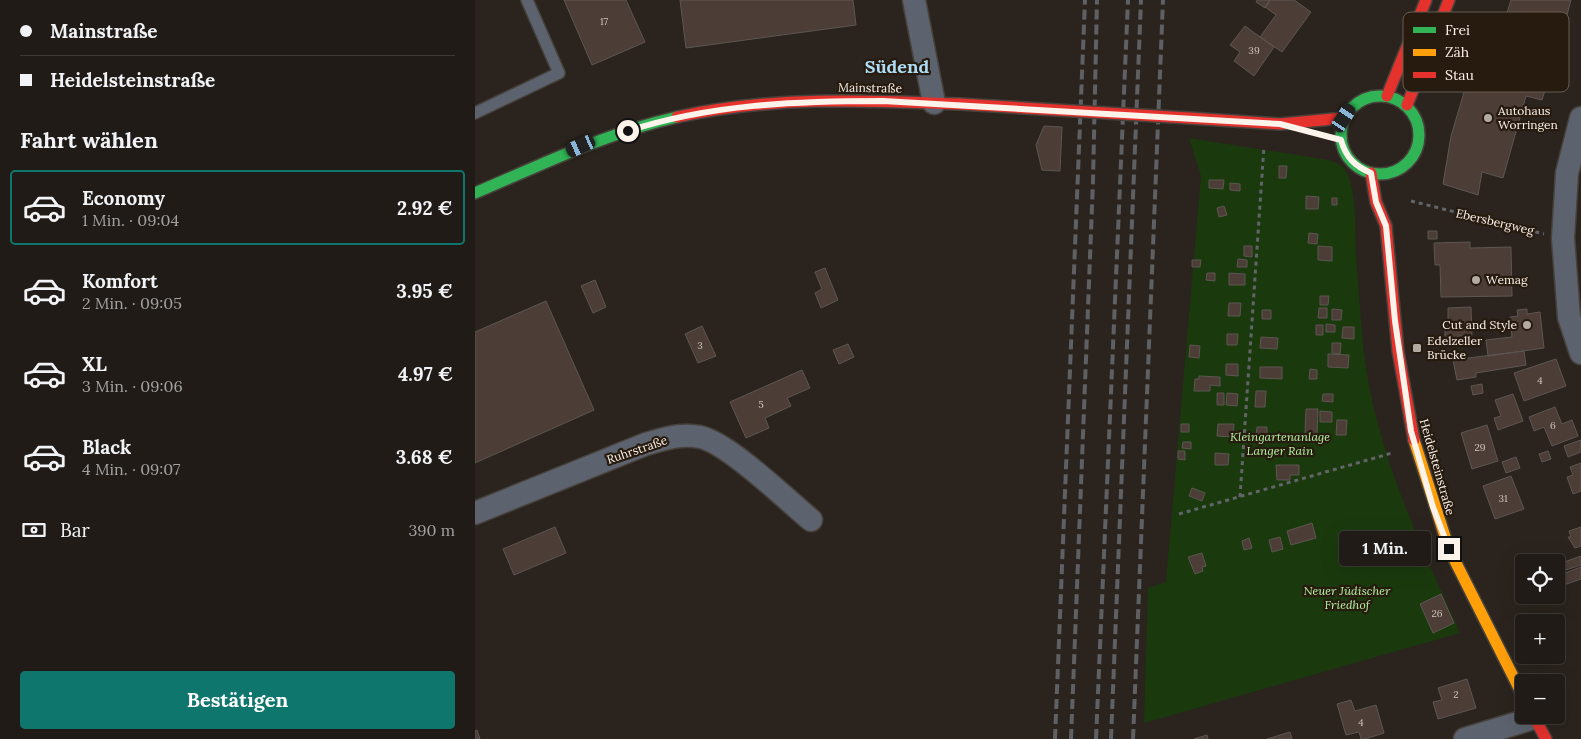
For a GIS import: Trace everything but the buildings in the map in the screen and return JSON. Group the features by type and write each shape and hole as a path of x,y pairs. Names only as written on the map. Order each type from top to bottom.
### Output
{"main road":[{"path":"1421,12 1426,0"},
{"path":"1444,12 1449,0"},
{"path":"1387,96 1403,57"},
{"path":"1407,105 1412,92"},
{"path":"1387,96 1407,105 1418,123 1419,140 1414,155 1399,170 1390,173 1371,173 1351,161 1336,140 1344,118 1350,109 1367,97 1387,96"},
{"name":"Mainstraße","path":"475,193 581,146 659,121 711,110 819,101 960,104 1280,124 1344,118"},
{"name":"Mainstraße","path":"1280,124 1314,134"},
{"path":"1396,186 1399,170"},
{"name":"Heidelsteinstraße","path":"1371,173 1376,202 1386,226 1397,343 1415,446 1449,549 1515,680"},
{"name":"Heidelsteinstraße","path":"1386,226 1391,210"},
{"path":"1537,724 1546,739"}],"street":[{"path":"914,0 934,103"},
{"path":"1581,118 1567,173 1565,238 1569,317 1581,353"},
{"name":"Ruhrstraße","path":"475,513 646,444 668,438 699,436 724,447 811,520"},
{"path":"1465,739 1515,723"}],"lane":[{"path":"475,113 559,73 527,0"}],"path":[{"path":"1240,497 1264,141"},
{"name":"Ebersbergweg","path":"1411,201 1565,238"},
{"path":"1179,514 1392,453"}],"green space":[{"name":"Kleingartenanlage Langer Rain","path":"1189,138 1328,160 1341,165 1346,171 1350,179 1354,201 1362,333 1375,411 1385,449 1412,524 1460,633 1144,723 1148,588 1166,582 1201,176"}],"railway":[{"path":"1055,739 1085,0"},
{"path":"1071,739 1093,181 1097,0"},
{"path":"1096,739 1128,0"},
{"path":"1111,739 1141,0"},
{"path":"1133,739 1163,0"}],"traffic: fast":[{"path":"1372,96 1388,96 1402,102 1413,113 1419,127 1419,135 1419,143 1413,157 1402,168 1388,174 1372,174 1358,168 1347,157 1341,143 1341,127 1347,113 1358,102 1372,96"},
{"path":"475,193 599,141 677,117"}],"traffic: slow":[{"path":"1414,440 1449,549 1515,680"}],"traffic: jam":[{"path":"1421,12 1426,0"},
{"path":"1444,12 1449,0"},
{"path":"1387,96 1403,57"},
{"path":"1407,105 1412,92"},
{"path":"677,117 747,106 818,101 960,104"},
{"path":"960,104 1189,118"},
{"path":"1189,118 1280,124 1344,118"},
{"path":"1371,173 1376,202 1386,226 1398,351 1414,440"},
{"path":"1538,724 1546,739"}],"place":[{"name":"Autohaus Worringen","path":"1488,118"},
{"name":"Wemag","path":"1476,280"},
{"name":"Cut and Style","path":"1527,325"},
{"name":"Edelzeller Brücke","path":"1417,348"}],"district":[{"name":"Südend","path":"897,67"}],"route":[{"path":"628,131 659,121 711,110 819,101 883,101 1280,124 1323,137 1341,140 1344,152 1351,161 1360,169 1371,173 1376,202 1386,226 1391,291 1408,415 1433,507 1449,549"}],"park label":[{"name":"Neuer Jüdischer Friedhof","path":"1347,598"}]}
